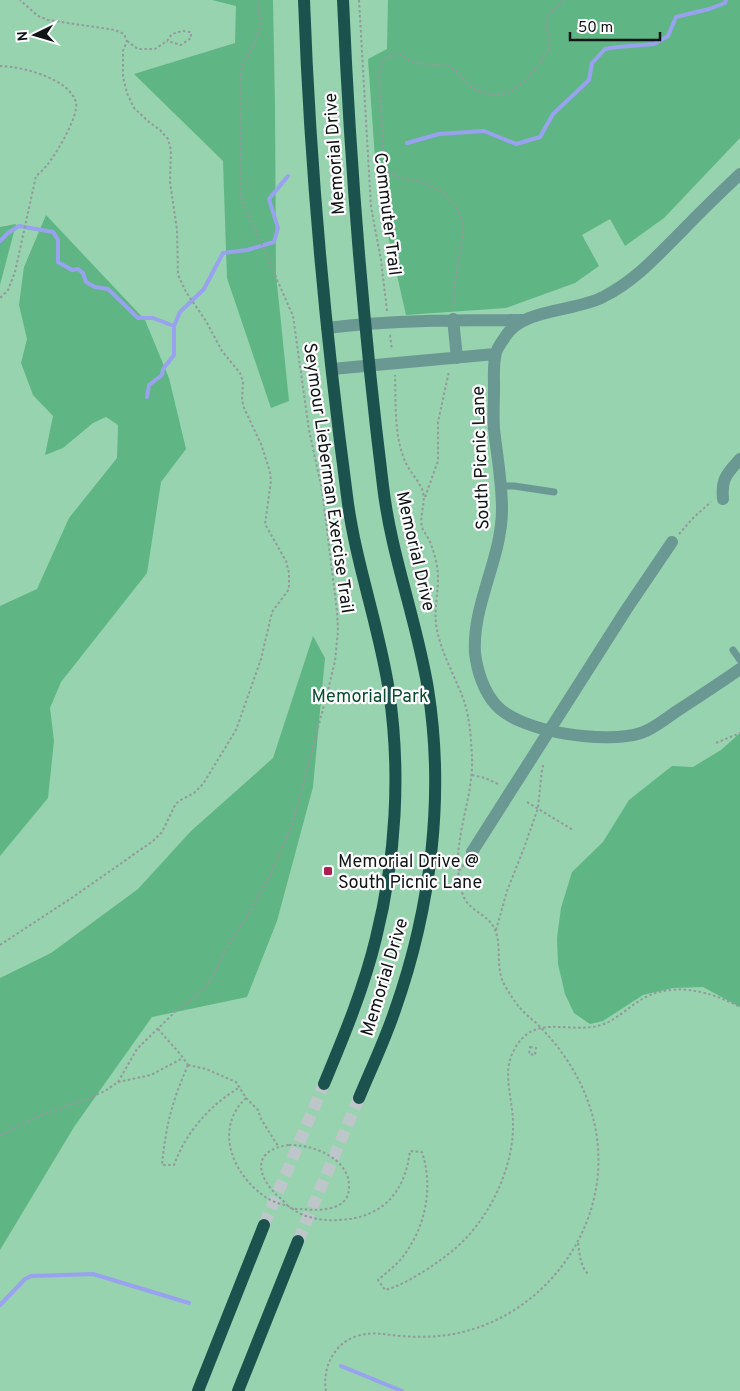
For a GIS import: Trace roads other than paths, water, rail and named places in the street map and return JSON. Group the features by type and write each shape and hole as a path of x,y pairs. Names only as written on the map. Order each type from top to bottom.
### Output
{"main road":[{"name":"Memorial Drive","path":"304,0 308,99 319,250 327,328 350,522 382,654 389,694 395,774 391,857 376,939 356,1006 324,1084"},
{"name":"Memorial Drive","path":"343,0 358,249 383,490 420,648 429,697 434,771 432,852 418,933 395,1011 360,1098"},
{"path":"198,1391 264,1225"},
{"path":"238,1391 298,1242"}],"street":[{"name":"South Picnic Lane","path":"327,328 366,323 453,319 524,320 585,305 628,283 656,258 740,174"},
{"path":"453,319 457,358"},
{"name":"South Picnic Lane","path":"524,320 506,334 496,354 494,426 502,508 500,535 477,629 475,652 476,662 485,689 496,705 513,718 571,735 590,737 622,736 640,734 659,725 740,669"},
{"path":"332,369 496,354"},
{"path":"723,499 722,485 727,475 740,459"},
{"path":"472,852 672,542"}],"lane":[{"path":"501,486 554,492"},
{"path":"733,650 740,660"}],"waterway":[{"path":"407,143 439,134 484,131 516,144 540,137 553,114 589,80 592,63 605,49 654,44 668,36 676,17 709,9 725,3 726,0"},
{"path":"0,241 19,226 53,232 58,240 58,262 72,270 78,269 83,273 86,282 95,287 108,289 138,318 153,318 174,326 180,312 204,289 223,253 247,250 274,242 278,228 269,199 288,176"},
{"path":"147,397 149,385 162,375 163,369 174,355 174,326"},
{"path":"0,1305 25,1279 31,1276 93,1274 189,1303"},
{"path":"341,1366 402,1391"}],"tunnel":[{"path":"264,1225 324,1084"},
{"path":"298,1241 359,1098"}],"place":[{"name":"Memorial Drive @ South Picnic Lane","path":"328,871"}],"park label":[{"name":"Memorial Park","path":"370,696"}]}
